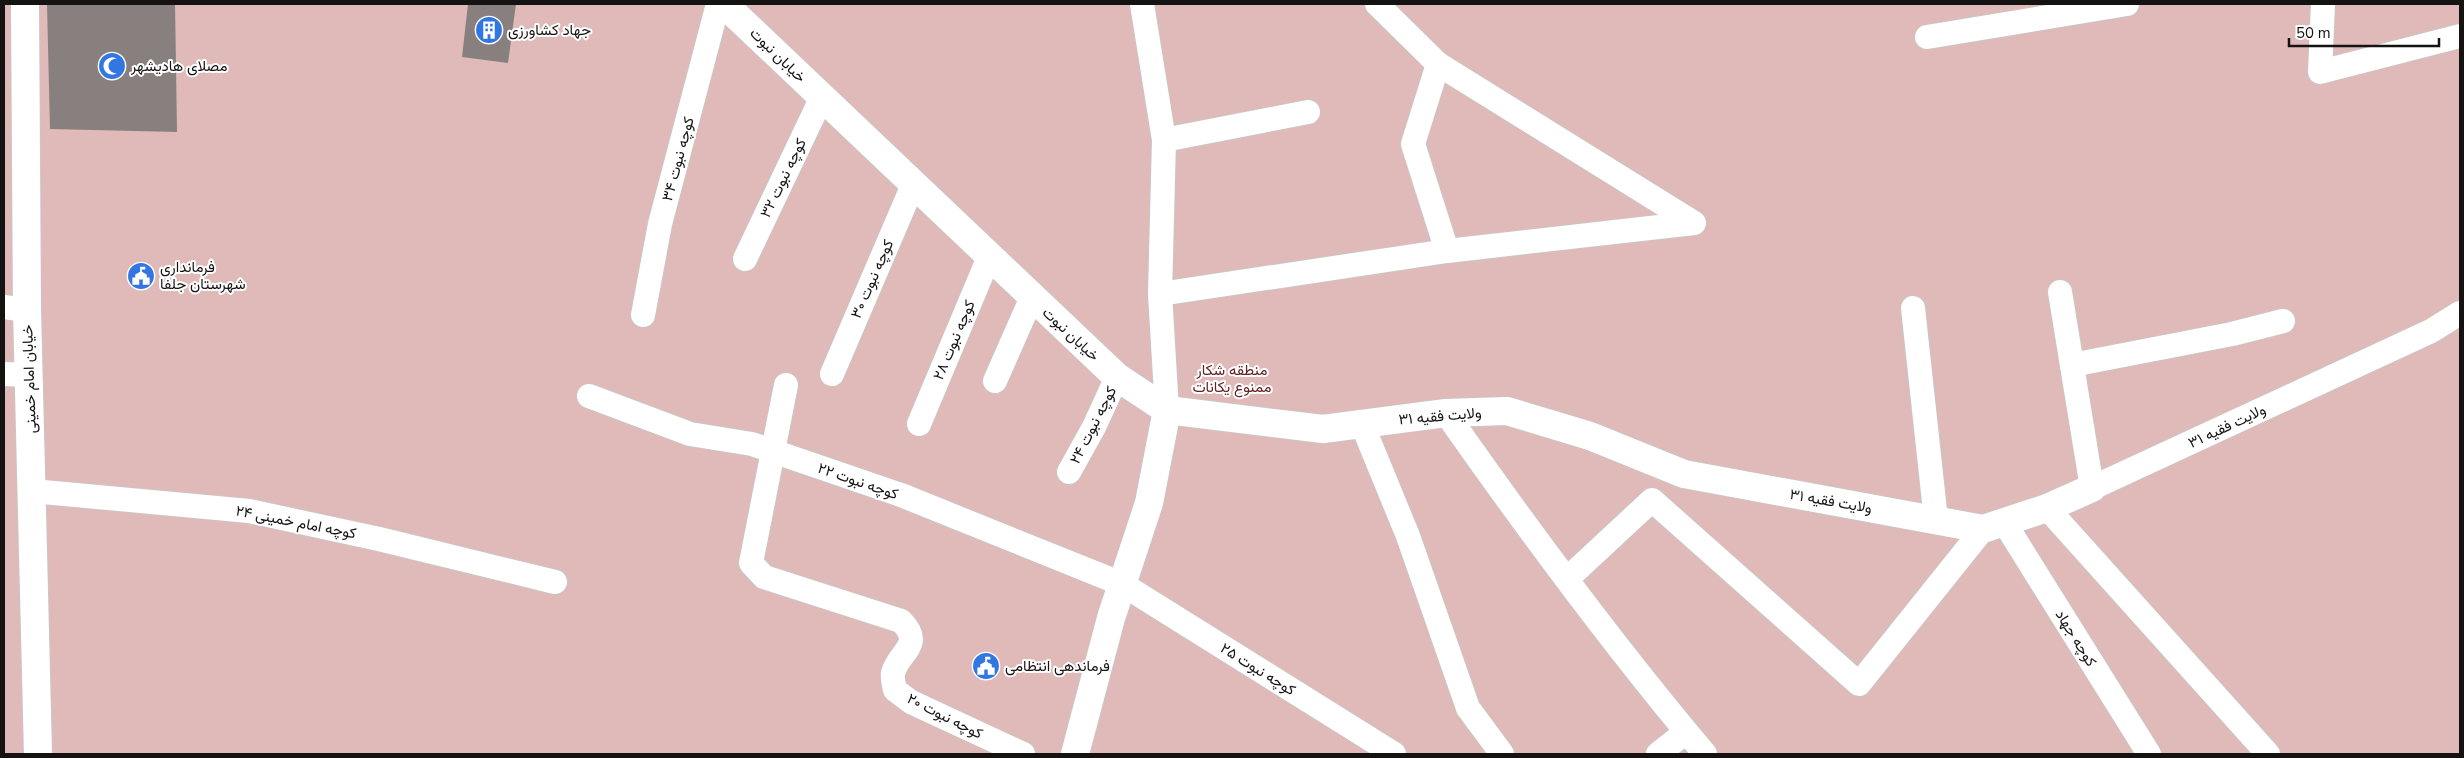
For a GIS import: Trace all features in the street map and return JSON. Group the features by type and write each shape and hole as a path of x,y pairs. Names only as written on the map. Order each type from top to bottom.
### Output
{"street":[{"name":"خیابان امام خمینی","path":"25,4 15,308 16,374 32,491 38,754"},
{"name":"کوچه نبوت ۳۴","path":"643,315 660,224 686,132 708,33 718,4"},
{"name":"خیابان نبوت","path":"724,4 1117,377 1167,410"},
{"path":"1075,754 1111,618 1149,503 1167,410 1160,294 1164,140 1142,4"},
{"path":"1160,294 1447,251 1694,223 1438,64 1377,4"},
{"path":"1927,37 2127,4"},
{"path":"2323,4 2320,72 2460,36"},
{"path":"1438,64 1413,144 1447,251"},
{"name":"کوچه نبوت ۳۲","path":"745,259 822,97"},
{"path":"1164,140 1308,112"},
{"name":"کوچه نبوت ۳۰","path":"832,374 913,185"},
{"name":"کوچه نبوت ۲۸","path":"919,424 989,257"},
{"path":"2060,292 2092,488"},
{"path":"995,381 1032,297"},
{"path":"1913,308 1936,520"},
{"name":"ولایت فقیه ۳۱","path":"1167,410 1323,429 1446,413 1507,410 1590,436 1684,474 1936,520 1993,526 2047,508 2092,488 2431,331 2460,313"},
{"path":"2072,365 2232,334 2283,321"},
{"name":"کوچه نبوت ۲۴","path":"1069,472 1094,427 1117,377"},
{"path":"773,451 786,385"},
{"name":"کوچه نبوت ۲۲","path":"589,396 690,434 752,444 901,495 1122,584"},
{"path":"1446,413 1510,504 1650,688 1706,754"},
{"path":"1362,424 1408,536 1468,708 1502,754"},
{"name":"کوچه نبوت ۲۰","path":"773,451 751,564 764,577 900,621 909,630 911,644 893,674 895,690 911,702 1023,754"},
{"name":"کوچه امام خمینی ۲۴","path":"32,491 249,511 379,539 555,582"},
{"path":"1567,579 1652,500 1859,684 1993,526"},
{"path":"2047,508 2268,754"},
{"name":"کوچه جهاد","path":"1993,526 2149,754"},
{"name":"کوچه نبوت ۲۵","path":"1122,584 1394,754"},
{"path":"1658,754 1686,732"}],"green space":[{"name":"منطقه شکار ممنوع یکانات","path":"4,4 2460,4 2460,754 4,754"}],"building":[{"name":"مصلای هادیشهر","path":"47,4 175,4 177,132 50,129"},
{"name":"جهاد کشاورزی","path":"468,4 516,4 508,63 462,57"}],"place":[{"name":"جهاد کشاورزی","path":"489,30"},
{"name":"مصلای هادیشهر","path":"112,66"},
{"name":"فرمانداری شهرستان جلفا","path":"141,276"},
{"name":"فرماندهی انتظامی","path":"986,666"}]}
